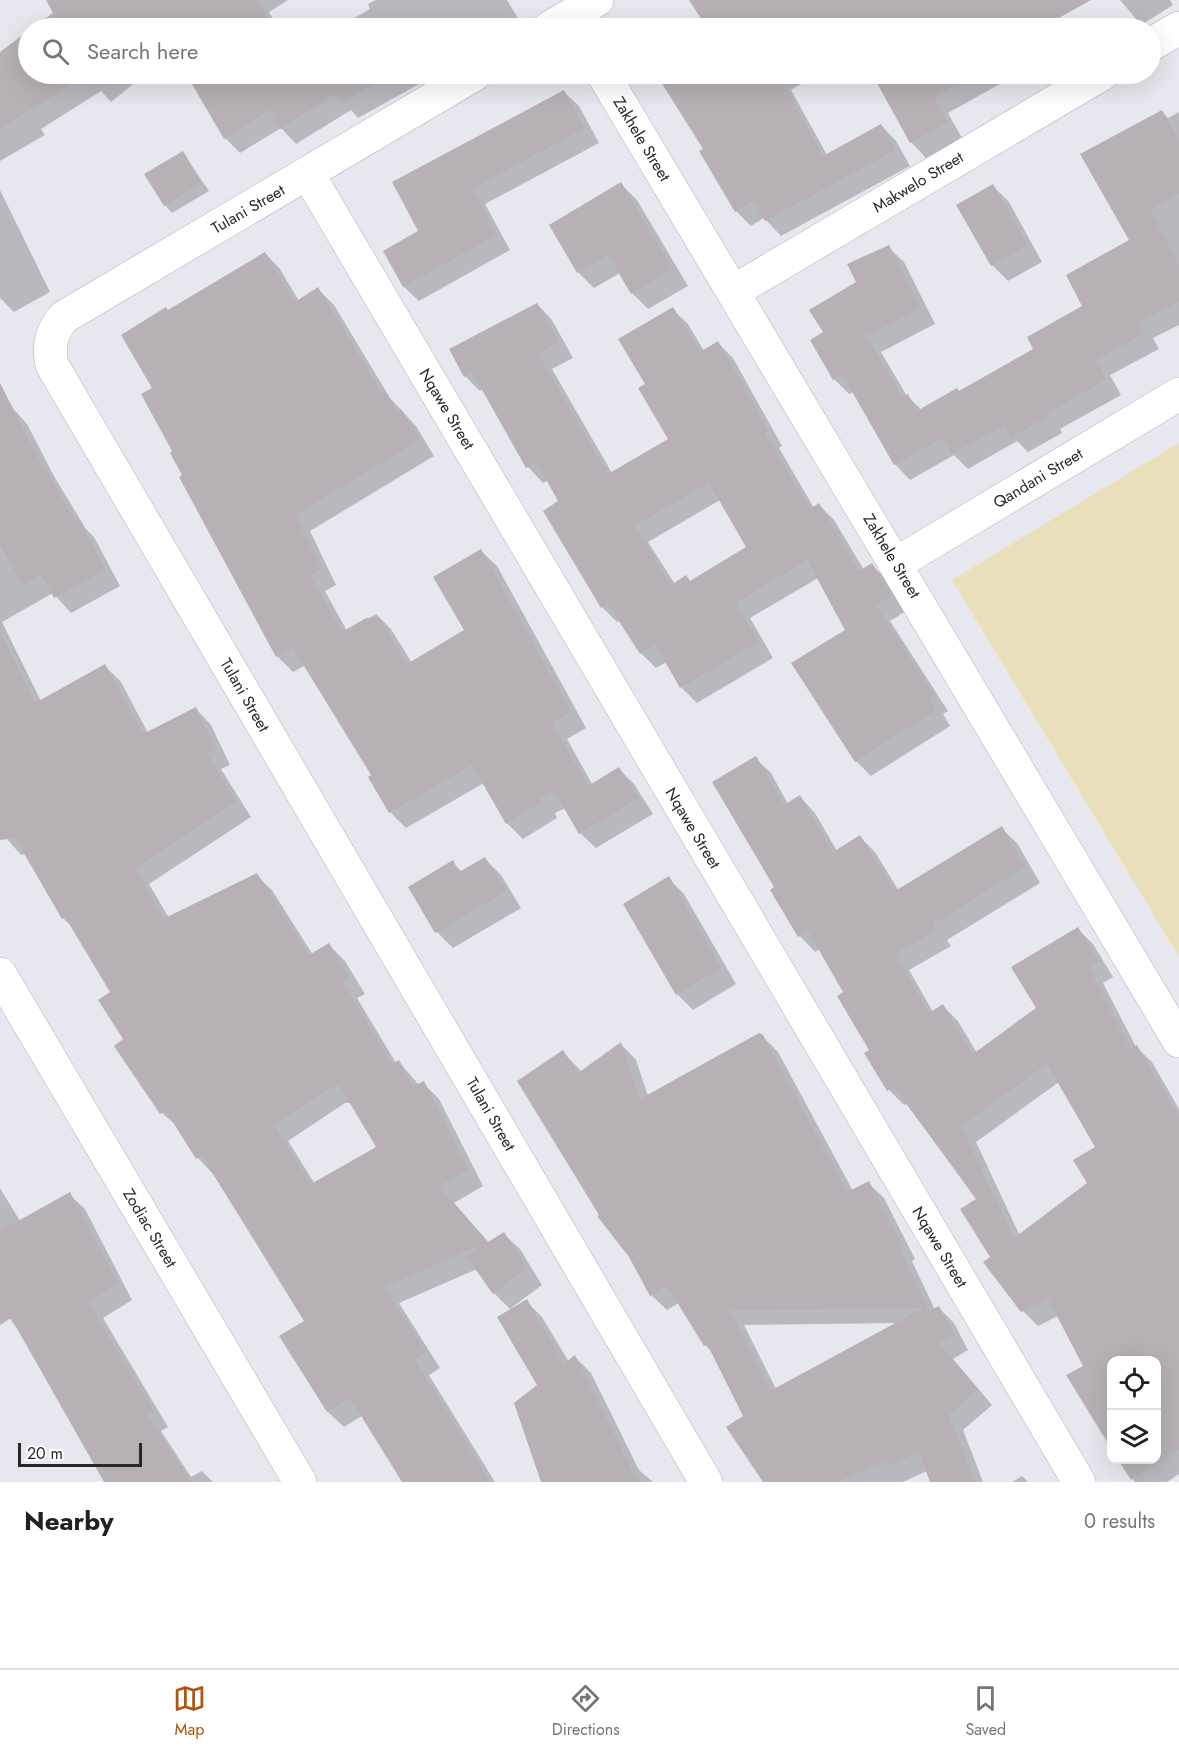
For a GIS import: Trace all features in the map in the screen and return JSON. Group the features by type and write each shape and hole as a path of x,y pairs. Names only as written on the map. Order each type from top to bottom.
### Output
{"street":[{"path":"563,18 597,0"},
{"path":"1161,39 1179,28"},
{"name":"Tulani Street","path":"457,84 64,317 56,326 50,343 52,365 706,1482"},
{"name":"Zakhele Street","path":"609,84 897,563 1179,1041"},
{"name":"Makwelo Street","path":"734,291 1085,84"},
{"name":"Nqawe Street","path":"308,174 1079,1482"},
{"name":"Qandani Street","path":"897,563 1179,394"},
{"name":"Zodiac Street","path":"0,975 300,1482"}],"sand":[{"path":"1179,443 1179,957 952,580"}],"building":[{"path":"46,0 257,0 267,18 46,18 53,13"},
{"path":"689,0 1091,0 1059,18 701,18"},
{"path":"18,38 18,84 72,84 0,129 0,52"},
{"path":"192,84 374,84 342,103 336,94 280,129 269,110 224,139"},
{"path":"662,84 783,84 823,156 881,124 896,150 765,221 753,201 735,212 699,151 703,149"},
{"path":"878,84 958,84 934,97 948,122 910,143"},
{"path":"564,90 585,128 472,189 497,235 403,287 383,251 418,231 392,182"},
{"path":"1162,110 1179,140 1179,194 1150,210 1179,265 1179,302 1139,322 1145,333 1096,360 1107,379 1046,414 1048,417 1011,437 1005,425 952,454 943,438 894,465 842,374 833,380 810,340 823,332 809,310 856,282 847,264 889,245 921,308 867,336 902,397 908,394 917,411 957,388 959,391 1033,349 1027,337 1082,306 1066,275 1129,240 1080,154"},
{"path":"183,151 202,183 164,206 144,174"},
{"path":"621,182 673,269 631,294 608,255 577,273 549,225"},
{"path":"993,184 1027,245 991,266 956,205"},
{"path":"265,252 295,302 318,287 381,392 384,390 397,412 401,409 420,440 295,515 322,569 310,575 342,632 366,618 380,618 407,664 464,630 433,577 481,549 571,712 552,723 588,786 619,767 638,798 579,834 554,791 541,797 542,802 506,824 472,765 389,813 368,777 371,775 293,648 276,657 179,477 182,475 170,453 172,451 141,394 152,388 121,335 166,307 168,310"},
{"path":"537,303 559,342 538,354 608,474 668,439 638,388 645,384 618,339 673,307 700,352 718,341 768,431 765,433 810,509 819,503 859,571 872,563 892,595 876,605 934,695 929,698 936,710 855,762 791,663 845,630 807,560 736,603 759,642 680,688 655,644 640,654 608,604 601,608 543,511 558,501 537,463 526,468 472,372 464,377 449,349","holes":["709,483 746,547 690,581 686,575 671,585 634,526"]},
{"path":"0,383 43,467 45,466 75,521 78,519 106,570 54,598 41,575 23,586 0,545"},
{"path":"0,631 35,703 105,664 143,734 196,707 216,749 207,753 236,801 135,868 163,919 257,873 309,955 329,943 350,978 343,982 392,1064 399,1060 413,1086 424,1081 468,1170 439,1186 488,1242 504,1232 527,1268 493,1294 466,1256 486,1243 384,1287 426,1352 415,1359 490,1482 402,1482 350,1398 327,1412 279,1336 304,1321 202,1156 196,1159 166,1111 160,1114 114,1046 123,1039 98,1000 110,992 65,917 62,919 15,838 0,840","holes":["339,1085 376,1147 311,1184 274,1125 329,1088 330,1090"]},
{"path":"756,756 784,805 800,795 833,852 860,835 895,891 1002,826 1025,867 933,924 936,930 895,954 929,1013 943,1004 973,1054 1036,1008 1011,967 1078,927 1099,962 1089,967 1130,1049 1137,1045 1179,1117 1179,1449 1161,1461 1161,1356 1107,1356 1107,1442 1066,1375 1083,1366 1048,1299 1021,1312 983,1262 990,1257 960,1209 976,1199 894,1087 887,1091 864,1053 869,1050 837,996 843,992 808,931 798,937 770,890 774,887 712,782","holes":["1047,1064 1095,1147 1073,1160 1087,1183 1014,1238 961,1126"]},
{"path":"485,857 506,891 435,933 408,887 453,860 459,872"},
{"path":"669,876 721,968 676,995 623,904"},
{"path":"759,1033 763,1035 847,1192 869,1181 901,1243 898,1245 929,1311 939,1306 954,1335 939,1343 978,1389 949,1415 975,1482 930,1482 919,1452 889,1466 887,1460 837,1482 763,1482 726,1427 743,1416 707,1344 704,1346 667,1286 650,1296 629,1257 597,1216 599,1215 517,1081 563,1050 578,1073 621,1042 640,1099","holes":["923,1308 770,1391 730,1310"]},
{"path":"70,1192 118,1284 88,1302 154,1411 147,1415 191,1482 104,1482 11,1318 0,1325 0,1231"},
{"path":"527,1299 564,1364 575,1355 638,1482 541,1482 514,1403 537,1385 497,1317"},
{"path":"1121,1464 1156,1464 1131,1480"}]}
